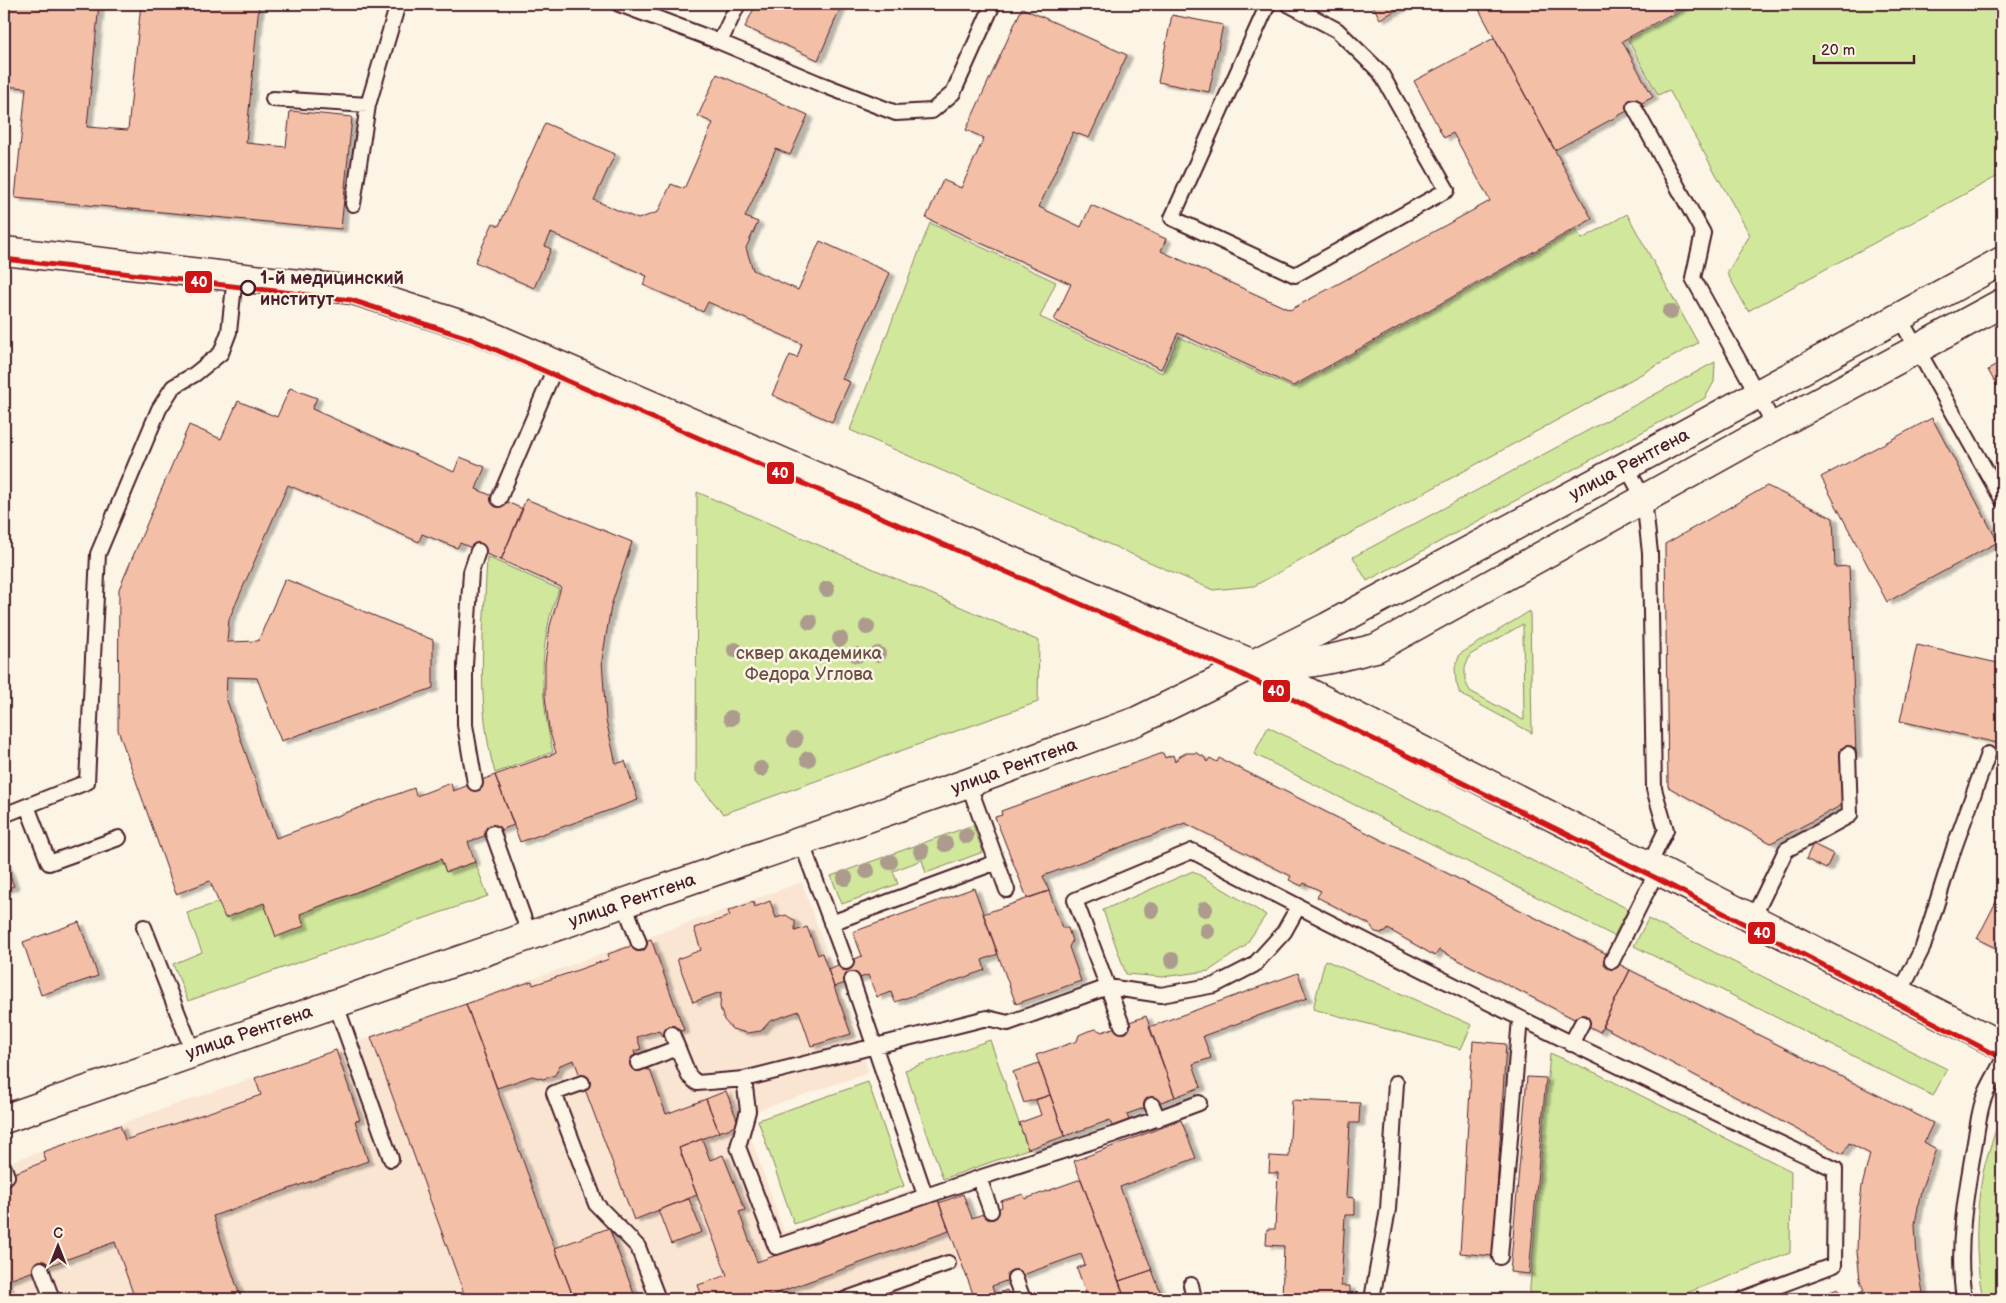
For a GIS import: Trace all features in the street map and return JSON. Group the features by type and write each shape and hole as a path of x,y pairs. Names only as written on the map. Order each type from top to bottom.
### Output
{"street":[{"path":"4,251 353,290 475,328 1253,664 2002,1046"},
{"name":"улица Рентгена","path":"4,1119 335,1002 968,783 1137,721 1327,627 2002,260"},
{"name":"улица Рентгена","path":"1253,664 1278,666 1316,662 1376,648 1775,426 2002,303"}],"lane":[{"path":"353,204 368,105 398,4"},
{"path":"619,4 896,112 932,111 953,93 993,4"},
{"path":"720,42 738,4"},
{"path":"1268,4 1172,218 1295,275 1448,190 1380,72 1337,30 1288,4"},
{"path":"272,98 368,105"},
{"path":"1634,108 1703,233 1693,278 1775,426"},
{"path":"4,815 87,782 98,554 159,408 173,387 195,374 221,353 229,332 235,276"},
{"path":"1898,317 2002,500"},
{"path":"499,499 557,363"},
{"path":"1612,961 1654,867 1666,830 1654,789 1650,553 1644,499 1626,466"},
{"path":"475,783 465,725 465,665 471,572 478,551"},
{"path":"1753,918 1786,850 1850,815 1848,754"},
{"path":"1900,993 1923,947 1954,848 1988,754"},
{"path":"968,783 1007,890"},
{"path":"27,806 49,863 119,838"},
{"path":"493,833 530,936"},
{"path":"801,841 846,962"},
{"path":"1122,1025 1076,900 1192,851 1298,907 1572,1044 1835,1169 1834,1265 1743,1299"},
{"path":"831,923 998,862"},
{"path":"624,903 639,944"},
{"path":"672,1034 689,1076 697,1083 744,1079 986,1018 1008,1024 1108,986 1161,995 1215,985 1254,965 1284,932 1298,907"},
{"path":"144,927 193,1052"},
{"path":"852,980 925,1195"},
{"path":"335,1002 391,1159"},
{"path":"1500,1257 1520,1018"},
{"path":"1572,1044 1582,1024"},
{"path":"638,1063 677,1048"},
{"path":"1964,1299 1962,1258 1971,1162 1980,1111 1986,1093 2002,1062"},
{"path":"744,1079 748,1111 738,1147 776,1247 925,1195 1158,1119 1199,1103"},
{"path":"582,1083 554,1093 596,1204 638,1247 658,1299"},
{"path":"1372,1299 1388,1209 1396,1083"},
{"path":"1152,1105 1158,1119"},
{"path":"980,1178 991,1211"},
{"path":"846,1299 948,1263"},
{"path":"41,1268 52,1299"},
{"path":"1015,1278 1023,1299"}],"shaded area":[{"path":"802,882 869,1073 743,1115 784,1232 930,1183 962,1268 879,1299 577,1299 468,1002"},
{"path":"371,1037 466,1299 4,1299 4,1164"}],"green space":[{"path":"1695,4 2002,4 2002,174 1748,311 1727,273 1750,235 1669,90 1658,95 1628,40"},
{"path":"1627,214 1698,343 1254,586 1213,590 850,430 930,223 1056,282 1040,317 1162,373 1179,337 1293,388 1576,230 1582,239"},
{"path":"1715,362 1714,382 1705,398 1367,581 1353,557"},
{"name":"сквер академика Федора Углова","path":"697,492 1039,641 1038,702 723,814 696,781"},
{"path":"487,557 559,589 545,642 543,674 547,721 553,752 495,773 485,720 482,666"},
{"path":"1530,611 1532,733 1460,694 1456,682 1455,667 1460,654","holes":["1523,624 1524,720 1470,691 1465,681 1465,668 1470,655"]},
{"path":"1268,727 1628,909 1614,936 1254,754"},
{"path":"973,825 983,852 926,873 922,860 893,871 898,884 842,904 831,876"},
{"path":"441,859 446,872 475,862 488,896 188,1001 173,964 202,952 187,913 219,902 264,903 276,936 300,914"},
{"path":"1193,871 1266,915 1245,946 1209,971 1162,977 1126,974 1103,910"},
{"path":"1648,919 1947,1069 1933,1096 1634,946"},
{"path":"1325,960 1472,1025 1461,1049 1313,1009"},
{"path":"990,1040 1028,1149 943,1179 905,1070"},
{"path":"1550,1053 1598,1074 1791,1171 1790,1253 1671,1299 1529,1299"},
{"path":"868,1082 904,1186 794,1224 758,1120"},
{"path":"1999,1119 2002,1121 2002,1299 1983,1299 1977,1249 1979,1197 1985,1164"}],"building":[{"path":"5,4 99,4 87,127 128,130 141,4 259,4 246,143 286,147 290,111 352,117 341,229 15,198 26,88 4,86"},
{"path":"756,4 842,4 818,60 745,27"},
{"path":"1372,4 1408,4 1380,19"},
{"path":"1476,4 1690,4 1622,41 1653,97 1555,150"},
{"path":"1022,8 1127,55 1089,138 1073,132 1039,207 1081,227 1091,205 1166,239 1161,251 1290,310 1490,201 1453,133 1444,138 1414,81 1494,38 1592,219 1293,386 1178,333 1161,369 1054,320 1071,284 926,218 943,180 961,188 984,138 966,130"},
{"path":"1172,15 1223,25 1209,92 1158,82"},
{"path":"717,74 808,115 790,155 776,149 745,217 758,222 746,248 753,270 798,290 820,241 890,273 842,379 850,382 832,422 772,395 790,355 797,358 802,344 708,302 703,312 643,285 647,276 551,233 545,246 551,249 534,288 475,262 493,223 499,226 545,123 615,154 594,200 638,219 658,212 671,184 684,189 713,123 698,116"},
{"path":"2002,362 2002,395 1988,370"},
{"path":"290,388 317,398 312,409 454,472 460,457 485,467 476,489 523,509 501,560 460,543 457,548 422,534 419,542 288,485 229,619 227,642 258,641 285,579 433,640 433,688 281,741 257,678 227,677 226,698 276,838 414,788 416,796 451,783 453,791 495,775 514,825 468,842 475,862 446,872 441,859 300,914 304,926 276,937 264,903 225,918 210,881 176,894 118,730 119,589 189,425 221,439 238,401 277,417"},
{"path":"1932,418 1998,542 1887,602 1821,477"},
{"path":"1767,486 1833,518 1835,567 1849,566 1856,754 1840,754 1842,805 1771,843 1668,787 1665,544"},
{"path":"526,499 632,542 611,606 602,660 606,720 616,764 625,761 638,800 520,842 495,775 556,753 549,729 545,696 545,663 550,626 561,587 501,560"},
{"path":"1917,645 2002,664 2002,744 1900,721"},
{"path":"1163,753 1165,758 1173,755 1175,762 1186,753 1197,753 1204,757 1207,762 1210,758 1217,762 1219,758 1607,954 1605,957 1630,970 1600,1032 1439,950 1435,956 1388,929 1386,932 1375,932 1369,924 1317,897 1321,891 1304,883 1302,886 1289,880 1291,876 1185,823 1043,876 1049,891 1027,898 995,817 1002,815 1001,811"},
{"path":"1813,844 1833,854 1826,869 1806,859"},
{"path":"4,860 14,886 4,890"},
{"path":"974,888 998,954 982,960 985,970 895,1002 891,992 877,997 868,975 834,987 828,969 862,956 853,932"},
{"path":"2002,890 2002,951 1977,939"},
{"path":"1049,891 1062,928 1068,928 1072,941 1069,947 1081,981 1016,1004 983,914"},
{"path":"770,901 776,918 786,915 795,921 795,931 807,927 818,955 822,953 851,1034 811,1046 799,1011 770,1021 761,1031 747,1033 732,1029 724,1020 720,1007 721,992 693,1002 677,959 701,950 694,928 730,916 728,911 753,902 755,907"},
{"path":"79,922 98,976 41,995 23,942"},
{"path":"651,939 684,1030 662,1037 659,1030 637,1037 641,1049 634,1051 640,1069 650,1070 666,1114 706,1099 719,1132 679,1148 697,1195 634,1220 574,1060 560,1065 555,1075 543,1079 532,1076 497,1088 466,1004 532,981 533,985 609,959 608,954"},
{"path":"1630,970 1933,1123 1924,1142 1936,1149 1921,1190 1915,1224 1917,1258 1924,1299 1842,1299 1864,1291 1860,1280 1857,1251 1858,1219 1862,1186 1870,1154 1849,1143 1843,1154 1602,1026"},
{"path":"1298,973 1307,998 1203,1036 1211,1058 1193,1064 1201,1087 1175,1097 1149,1027"},
{"path":"466,1004 574,1299 466,1299 371,1037"},
{"path":"1146,1016 1175,1097 1127,1114 1129,1121 1119,1125 1112,1127 1110,1120 1065,1136 1036,1055 1077,1041 1079,1035 1088,1031 1096,1029 1102,1032"},
{"path":"1473,1041 1506,1044 1493,1256 1460,1253"},
{"path":"336,1050 360,1120 355,1121 368,1161 213,1216 241,1299 135,1299 115,1242 6,1281 4,1274 4,1177 46,1161 43,1152 120,1125 125,1140 261,1095 255,1078"},
{"path":"1039,1063 1050,1095 1024,1103 1013,1072"},
{"path":"1527,1077 1546,1078 1529,1274 1510,1272"},
{"path":"726,1091 739,1125 719,1132 706,1099"},
{"path":"1050,1095 1065,1136 1028,1149 1019,1123 1041,1115 1036,1100"},
{"path":"1292,1100 1360,1103 1359,1123 1350,1123 1346,1197 1355,1198 1355,1215 1345,1215 1341,1286 1350,1286 1350,1299 1282,1299 1284,1246 1266,1245 1267,1229 1275,1229 1278,1173 1269,1173 1270,1156 1289,1157"},
{"path":"1181,1120 1196,1158 1120,1187 1152,1270 1119,1281 1074,1161"},
{"path":"702,1139 710,1160 723,1155 745,1210 739,1212 757,1262 937,1197 949,1231 760,1299 703,1299 698,1285 727,1275 679,1148"},
{"path":"1081,1179 1125,1299 1088,1299 1077,1268 1085,1265 1081,1254 992,1286 995,1294 1007,1290 1011,1299 975,1299 939,1203 963,1194 972,1218 1002,1207 1001,1201 1023,1194 1025,1199"},
{"path":"689,1199 702,1232 671,1244 658,1210"},
{"path":"609,1228 636,1299 574,1299 555,1248"},
{"path":"1152,1270 1163,1299 1125,1299 1119,1281"},
{"path":"4,1274 6,1281 12,1299 4,1299"},
{"path":"1838,1289 1842,1299 1810,1299 1819,1296"}],"transit line":[{"name":"40","path":"4,259 351,300 471,339 1237,672 1654,877 2002,1058"}],"place":[{"name":"1-й медицинский институт","path":"248,288"}]}
